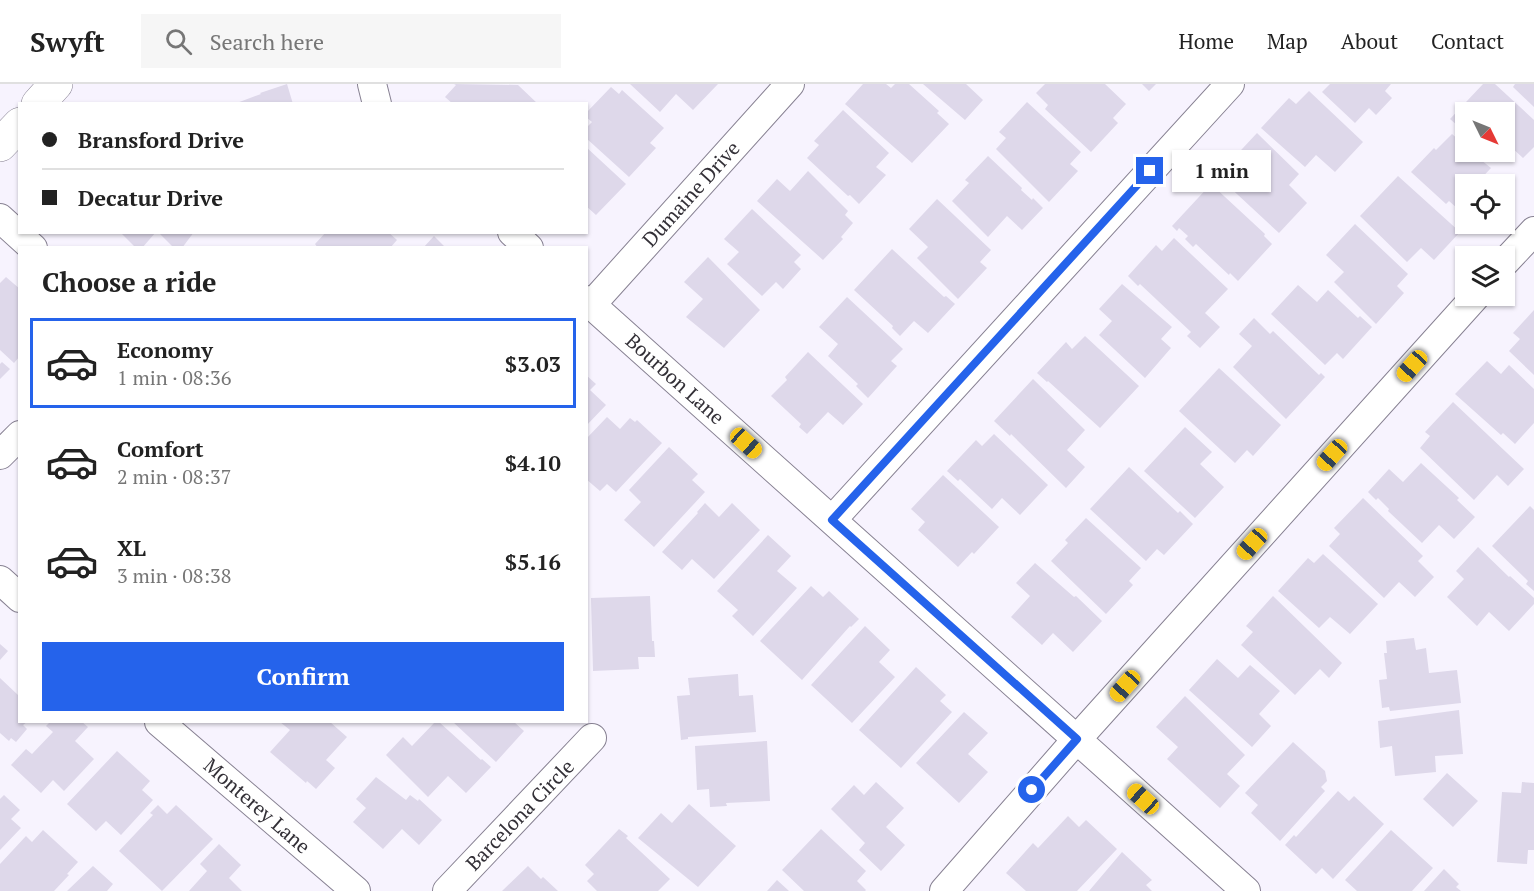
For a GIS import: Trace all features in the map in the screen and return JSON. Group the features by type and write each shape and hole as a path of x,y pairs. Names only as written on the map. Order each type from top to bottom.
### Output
{"street":[{"path":"40,102 56,84"},
{"path":"372,84 376,102"},
{"name":"Dumaine Drive","path":"589,302 790,84"},
{"path":"832,520 1230,84"},
{"path":"0,145 18,126"},
{"path":"0,218 31,246"},
{"path":"1515,251 1534,231"},
{"path":"514,234 527,246"},
{"name":"Bourbon Lane","path":"589,302 1246,891"},
{"path":"944,891 1077,739 1467,306"},
{"path":"0,455 18,437"},
{"path":"0,580 18,596"},
{"name":"Monterey Lane","path":"172,726 356,891"},
{"name":"Barcelona Circle","path":"447,891 592,738"}],"building":[{"path":"287,84 292,102 239,102"},
{"path":"454,84 518,85 536,102 451,102 445,97 456,85"},
{"path":"630,84 718,84 693,110 676,94 660,112"},
{"path":"863,84 886,84 891,88 895,84 909,84 939,111 937,113 949,124 912,163 845,104"},
{"path":"923,84 966,84 983,100 965,120"},
{"path":"1045,84 1105,84 1126,104 1113,118 1118,123 1091,152 1045,109 1048,105 1036,93"},
{"path":"1142,84 1156,84 1149,91"},
{"path":"1330,84 1391,84 1385,91 1392,98 1376,115 1369,108 1355,123 1322,92"},
{"path":"1483,84 1495,84 1514,102 1466,102"},
{"path":"1515,84 1534,84 1534,107 1513,87"},
{"path":"611,87 619,94 622,90 664,128 650,143 656,148 629,177 588,140 588,126 592,122 588,119 588,111"},
{"path":"1309,91 1363,142 1335,172 1316,155 1305,167 1261,128 1289,98 1296,104"},
{"path":"1027,102 1081,152 1070,164 1078,171 1049,202 996,149 1006,138 999,132"},
{"path":"1515,102 1534,120 1534,147 1523,158 1515,151"},
{"path":"843,110 889,153 876,167 886,175 859,204 807,158 819,145 814,141"},
{"path":"1455,114 1455,123 1450,119"},
{"path":"1257,133 1299,174 1289,185 1307,203 1279,233 1224,182 1235,171 1228,164"},
{"path":"1452,134 1455,137 1455,162 1484,162 1491,168 1485,174 1455,174 1455,206 1449,201 1446,204 1411,172 1434,148 1436,150"},
{"path":"588,149 626,184 596,215 588,208"},
{"path":"988,156 1022,188 1021,190 1043,208 1022,230 1007,216 988,237 952,201 969,183 965,180"},
{"path":"808,171 848,211 845,215 853,223 841,237 843,239 823,260 757,201 777,179 790,191"},
{"path":"1398,176 1455,227 1455,234 1458,234 1434,260 1421,248 1407,262 1360,216"},
{"path":"1211,184 1265,234 1264,236 1272,244 1238,281 1196,244 1193,247 1185,239 1188,236 1179,228 1177,231 1172,226"},
{"path":"937,199 991,250 980,262 987,268 958,299 917,258 928,247 909,229"},
{"path":"752,209 801,255 794,262 801,269 783,289 776,282 762,296 727,264 739,252 724,239"},
{"path":"1355,224 1408,274 1397,286 1404,293 1376,324 1334,282 1344,272 1326,255"},
{"path":"122,234 154,234 144,246 134,246"},
{"path":"160,234 192,234 184,246 172,246"},
{"path":"324,234 390,234 397,240 392,246 316,246 315,244"},
{"path":"434,236 444,246 425,246"},
{"path":"1174,238 1228,289 1205,313 1220,327 1200,348 1187,336 1191,332 1140,284 1138,286 1128,276 1156,245 1162,251"},
{"path":"892,249 944,297 946,296 955,304 928,333 914,321 900,336 892,328 893,326 854,290"},
{"path":"708,257 760,310 724,348 686,317 703,299 684,282"},
{"path":"6,277 18,287 18,358 14,363 0,350 0,283"},
{"path":"1122,284 1172,327 1161,339 1171,348 1145,378 1099,335 1112,321 1099,309"},
{"path":"1298,285 1317,302 1328,290 1358,318 1360,316 1372,327 1343,359 1337,353 1325,365 1271,314"},
{"path":"847,297 903,349 891,361 897,366 868,398 856,386 858,384 828,356 838,344 819,327"},
{"path":"1534,310 1534,375 1509,351 1520,339 1513,333"},
{"path":"1254,318 1270,334 1273,331 1319,375 1321,373 1325,377 1286,419 1233,367 1252,346 1239,334"},
{"path":"1085,336 1139,386 1100,428 1037,373 1066,342 1072,349"},
{"path":"808,352 863,404 843,425 828,412 807,434 799,427 801,424 771,396 787,380 785,377"},
{"path":"1487,361 1501,374 1509,365 1534,389 1534,423 1515,444 1503,433 1501,435 1455,394"},
{"path":"2,362 10,369 0,379 0,364"},
{"path":"1219,368 1281,425 1253,456 1247,450 1235,463 1179,411"},
{"path":"588,377 596,384 590,390 606,405 588,424"},
{"path":"1033,379 1085,430 1067,450 1085,467 1066,488 1011,434 1010,436 994,421"},
{"path":"1453,402 1524,469 1508,486 1497,475 1474,500 1420,448 1430,436 1425,432"},
{"path":"607,417 620,429 630,418 635,422 637,420 662,443 616,492 607,484 600,491 588,481 588,437"},
{"path":"1185,427 1212,452 1200,464 1224,487 1195,518 1144,471"},
{"path":"994,434 1048,485 1020,515 1002,498 992,509 960,479 958,481 947,471 976,440 982,446"},
{"path":"669,447 698,474 692,480 705,492 654,547 624,520 641,502 629,490"},
{"path":"1421,463 1459,498 1457,500 1475,517 1454,539 1439,525 1422,543 1388,511 1389,509 1378,498 1376,500 1368,492 1389,469 1403,482"},
{"path":"1129,467 1193,524 1164,555 1157,549 1146,561 1090,509"},
{"path":"943,475 999,527 974,554 972,552 958,567 918,530 925,522 911,509"},
{"path":"1363,498 1423,556 1418,561 1434,577 1415,597 1399,582 1384,598 1329,546 1340,534 1334,528"},
{"path":"705,503 719,517 732,503 760,530 714,579 692,559 682,570 662,552"},
{"path":"1530,506 1534,510 1534,591 1526,584 1528,581 1492,546"},
{"path":"1086,518 1141,568 1129,581 1133,585 1106,614 1051,561 1068,543 1065,540"},
{"path":"768,535 791,556 777,571 797,588 753,636 732,616 738,610 717,591"},
{"path":"1478,547 1534,598 1534,604 1509,631 1489,612 1477,626 1447,597 1464,579 1456,571"},
{"path":"1323,554 1378,604 1350,634 1330,617 1319,628 1278,591 1308,558 1314,563"},
{"path":"1035,563 1074,597 1076,596 1102,621 1073,652 1053,633 1042,645 1011,617 1030,596 1016,583"},
{"path":"811,586 823,597 829,591 859,619 802,680 760,641"},
{"path":"650,596 655,657 638,657 639,669 593,671 591,598"},
{"path":"1273,596 1342,663 1329,678 1320,669 1295,695 1241,645 1253,632 1246,626"},
{"path":"865,626 890,650 879,662 895,677 852,723 811,685"},
{"path":"1414,638 1416,650 1426,648 1429,673 1457,670 1461,703 1390,711 1389,707 1382,708 1379,680 1387,679 1384,653 1387,653 1386,641"},
{"path":"0,644 8,651 0,660"},
{"path":"1217,659 1238,678 1250,665 1280,691 1259,714 1271,726 1252,747 1189,690"},
{"path":"916,667 946,695 940,701 952,712 901,768 859,730"},
{"path":"738,674 739,696 753,695 756,732 688,737 688,739 681,740 677,696 690,695 688,678"},
{"path":"0,678 18,695 18,723 26,723 23,725 27,729 16,742 11,738 9,741 0,733"},
{"path":"1185,696 1245,755 1227,774 1240,786 1220,808 1167,759 1178,747 1156,727"},
{"path":"1459,710 1463,754 1435,756 1436,772 1395,776 1392,746 1380,748 1378,721"},
{"path":"964,712 988,733 968,754 988,772 959,803 916,763"},
{"path":"49,723 83,723 88,727 75,741 94,759 64,791 53,780 41,793 11,765 26,749 32,754 53,732 46,726"},
{"path":"281,723 331,723 347,737 326,760 335,768 316,789 270,752 290,730"},
{"path":"434,723 440,723 491,767 466,793 448,776 428,797 386,755 403,737 412,746"},
{"path":"454,723 515,723 524,731 496,762"},
{"path":"767,741 770,801 726,803 727,806 710,807 709,789 697,790 695,746"},
{"path":"1293,742 1325,771 1327,781 1321,787 1325,791 1280,841 1251,813 1258,805 1245,793"},
{"path":"117,751 150,781 142,790 153,800 121,835 106,821 96,831 67,804"},
{"path":"1447,773 1478,801 1453,827 1423,799"},
{"path":"376,777 406,800 410,795 418,801 419,799 442,820 419,845 402,829 383,849 353,822 366,808 356,799"},
{"path":"876,782 904,808 886,827 905,845 881,871 859,850 865,843 831,809 854,785 864,795"},
{"path":"1522,782 1534,783 1534,850 1528,850 1527,864 1497,862 1502,792 1521,793"},
{"path":"1338,791 1349,801 1354,796 1384,824 1333,879 1322,868 1316,874 1285,845 1294,835 1296,837"},
{"path":"4,795 20,810 11,819 21,828 0,850 0,799"},
{"path":"689,804 736,846 698,887 638,838 661,813 672,823"},
{"path":"158,805 167,814 176,805 213,839 162,891 119,851 153,815 150,813"},
{"path":"1068,816 1079,827 1086,820 1117,849 1077,891 1026,891 1006,873 1033,843 1038,848"},
{"path":"619,829 670,879 658,891 597,891 587,881 594,874 585,865"},
{"path":"821,829 866,871 857,881 865,891 804,891 782,870"},
{"path":"43,830 78,862 67,874 69,875 54,891 0,891 0,864 26,836 32,842"},
{"path":"1391,830 1433,868 1412,891 1357,891 1345,880"},
{"path":"219,844 241,865 229,878 242,891 189,891 207,871 200,864"},
{"path":"1122,852 1152,880 1146,885 1152,891 1089,891"},
{"path":"93,866 113,884 107,891 67,891"},
{"path":"528,866 541,879 543,877 558,891 502,891"},
{"path":"1444,869 1459,884 1456,887 1461,891 1424,891"},
{"path":"777,880 789,891 767,891"}],"route":[{"path":"1032,790 1077,739 832,520 1150,171"}]}
